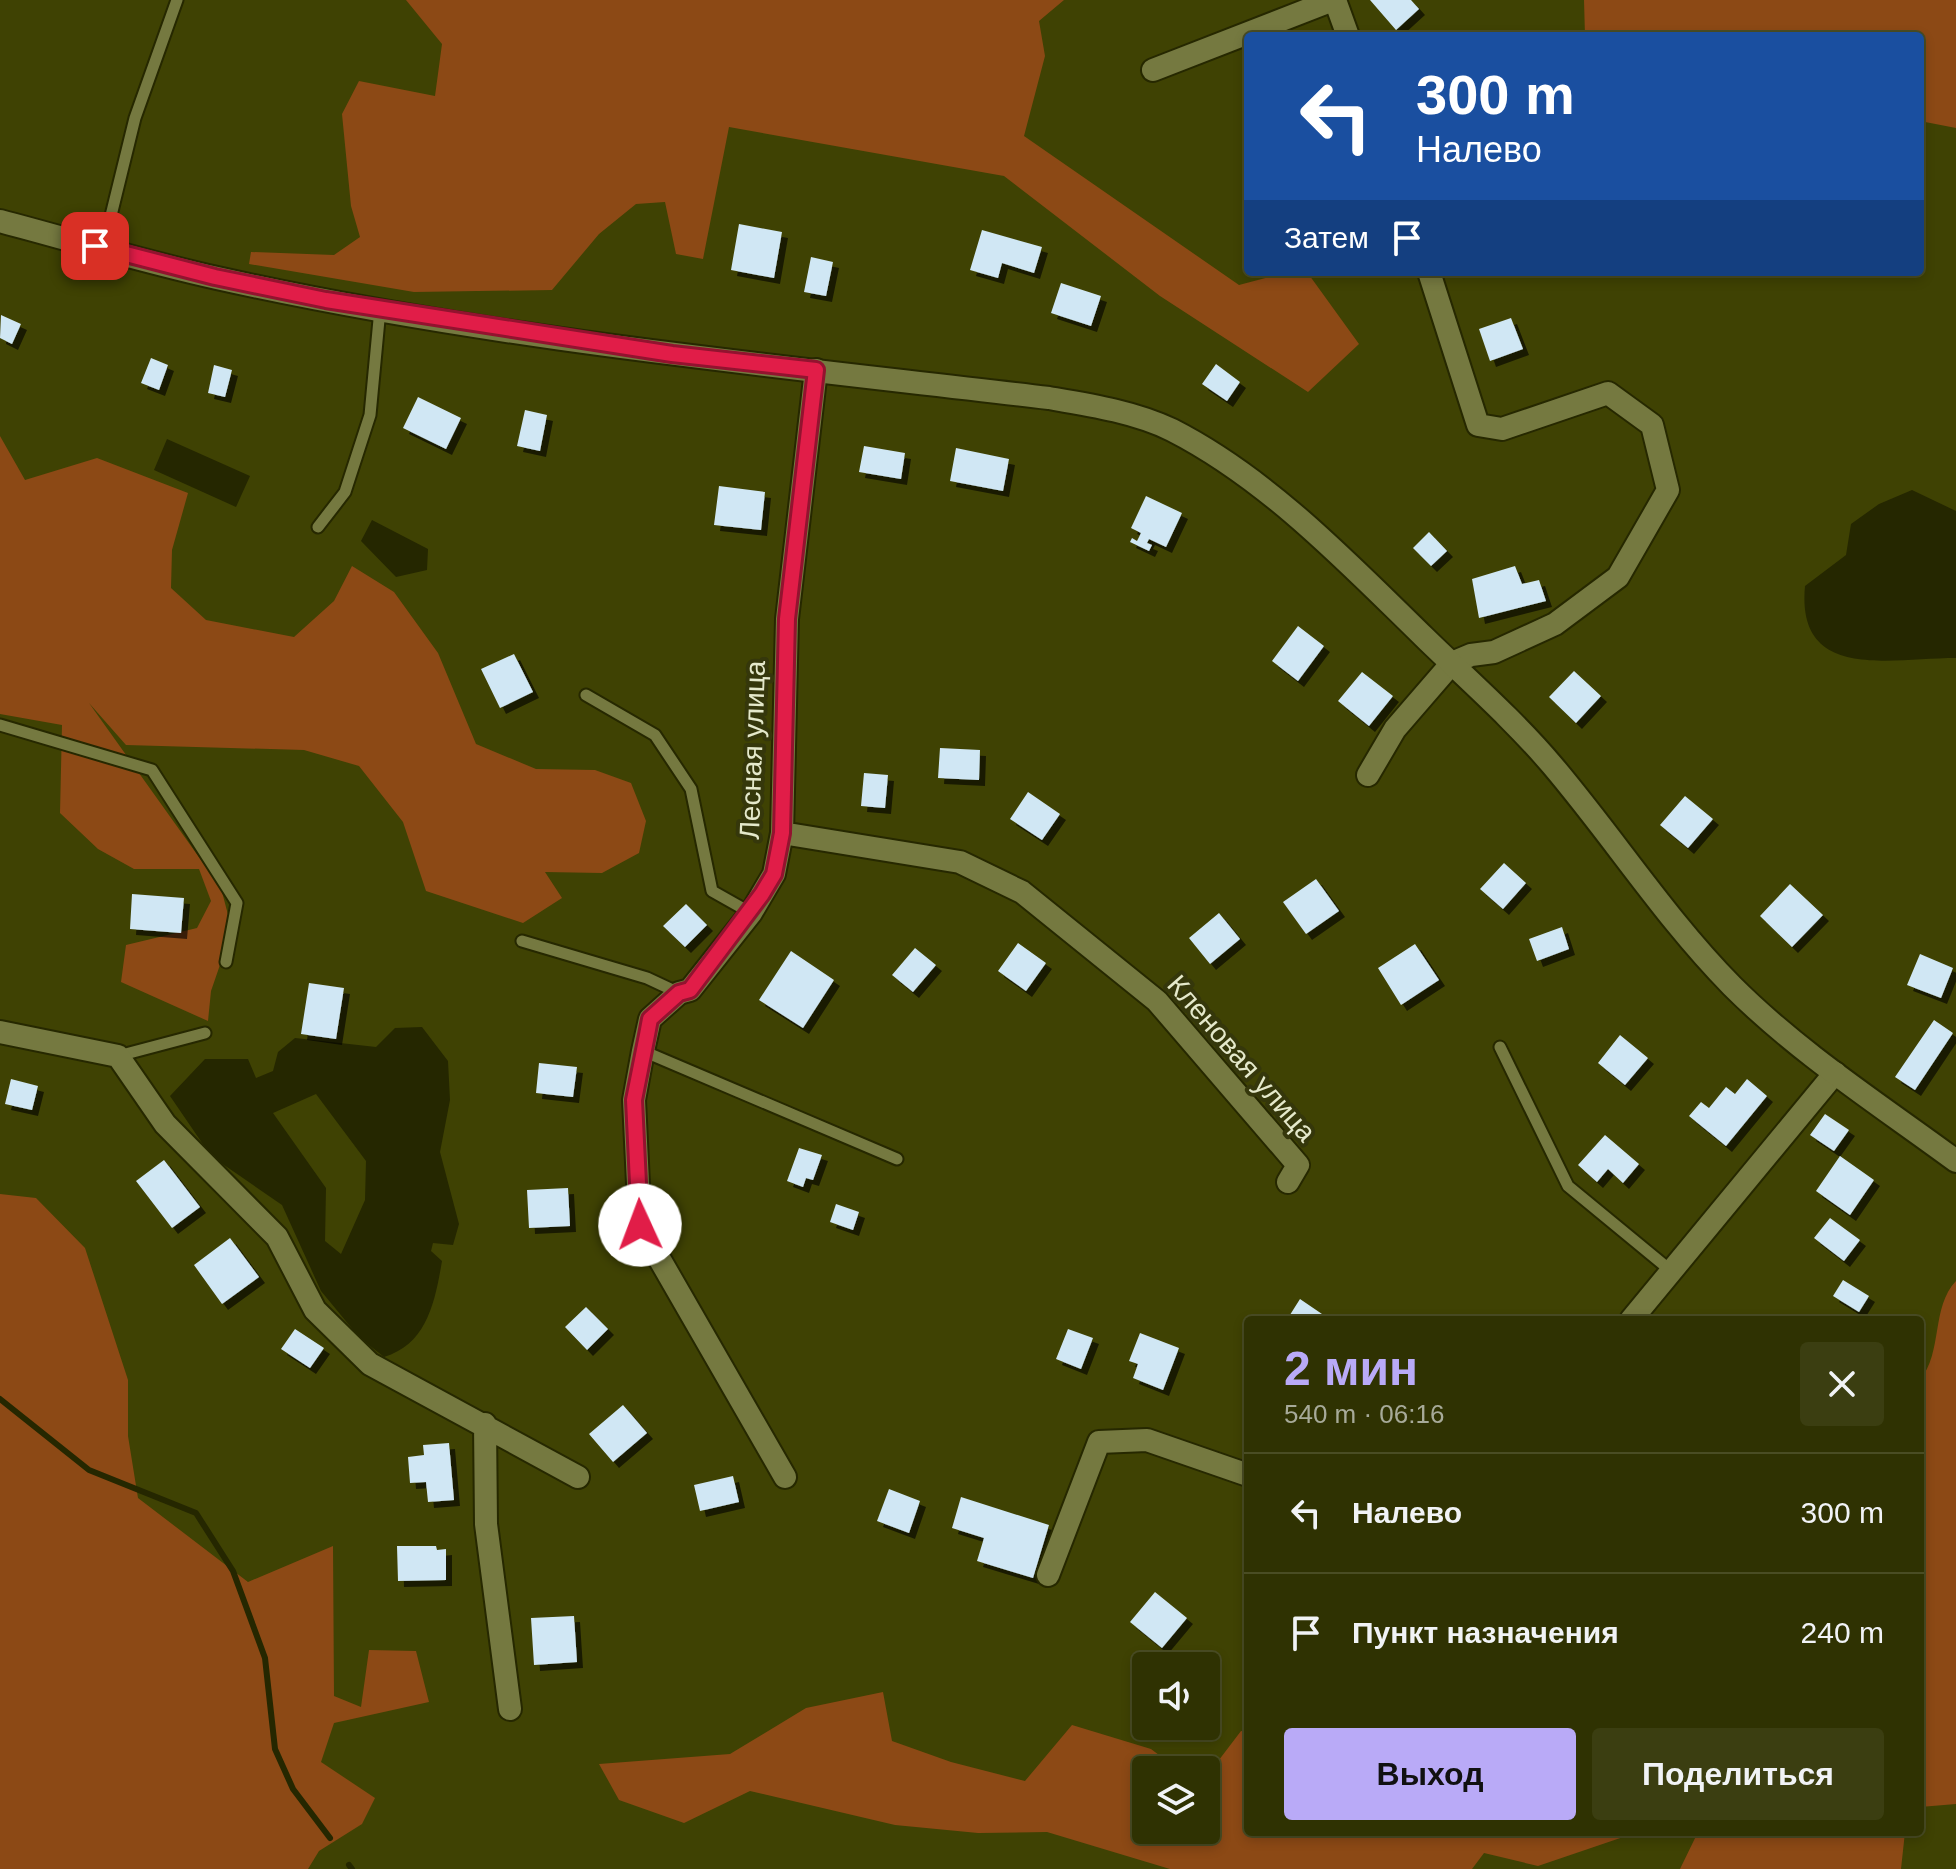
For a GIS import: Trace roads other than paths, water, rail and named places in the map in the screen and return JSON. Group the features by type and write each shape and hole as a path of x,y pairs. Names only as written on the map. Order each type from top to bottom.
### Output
{"street":[{"path":"1251,32 1334,0 1346,32"},
{"path":"1153,70 1244,35"},
{"path":"0,221 215,277 380,308 672,354 1049,398 1107,409 1169,429 1231,464 1288,510 1452,663 1553,766 1682,931 1733,987 1835,1073 1956,1161"},
{"path":"1368,775 1395,729 1452,663 1471,655 1494,652 1555,624 1618,577 1668,490 1652,425 1608,393 1502,429 1478,425 1430,276"},
{"name":"Лесная улица","path":"785,1477 640,1225 634,1100 650,1019 679,993 690,990 751,913 774,874 782,833 787,619 816,370"},
{"name":"Кленовая улица","path":"782,833 960,862 1022,892 1157,1001 1298,1165 1288,1182"},
{"path":"0,1032 118,1056 165,1124 277,1237 315,1310 370,1364 578,1477"},
{"path":"1634,1316 1835,1073"},
{"path":"485,1424 486,1524 510,1709"},
{"path":"1048,1575 1099,1442 1147,1440 1244,1474"}],"lane":[{"path":"103,248 135,118 177,0"},
{"path":"318,527 345,492 370,415 380,308"},
{"path":"586,695 655,735 691,789 712,891 751,913"},
{"path":"0,725 152,770 237,903 226,962"},
{"path":"522,941 647,978 679,993"},
{"path":"118,1056 205,1033"},
{"path":"1500,1047 1568,1186 1670,1270"},
{"path":"643,1051 897,1159"}],"waterway":[{"path":"0,1399 89,1470 196,1513 233,1571 265,1658 275,1749 293,1789 330,1838"},
{"path":"349,1865 352,1869"}]}
